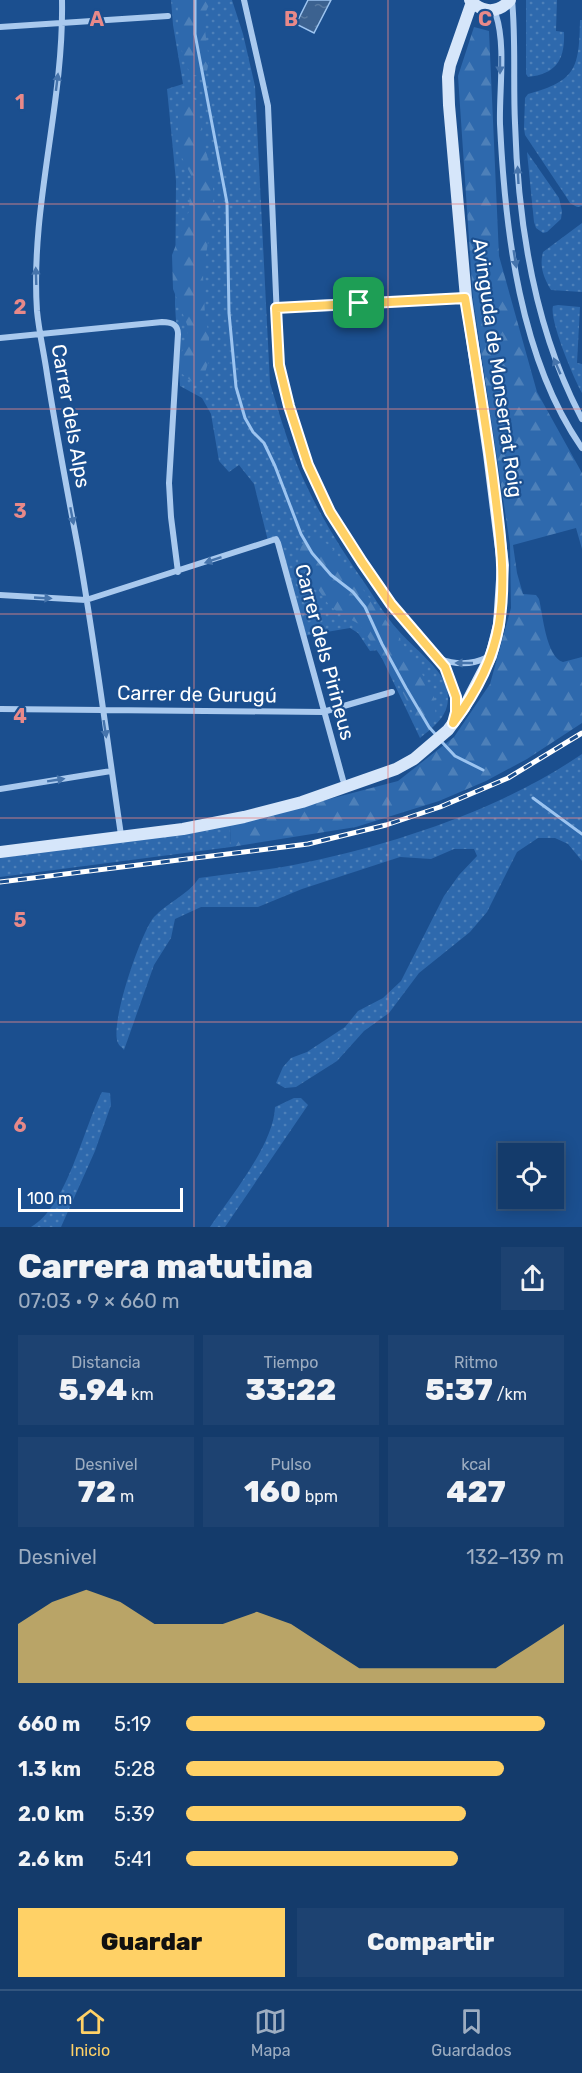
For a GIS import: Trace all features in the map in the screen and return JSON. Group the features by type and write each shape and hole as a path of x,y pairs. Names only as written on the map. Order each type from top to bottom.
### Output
{"street":[{"name":"Carrer dels Alps","path":"62,0 63,24 58,83 43,181 36,255 38,313 86,600 121,835"},
{"path":"244,0 268,106 279,365 289,406 308,465 330,512 391,604 445,667 456,697 456,712 451,726"},
{"path":"490,11 500,8 511,0 515,32 515,122 518,179 531,268 553,358 582,419"},
{"path":"471,1 477,7 496,15 500,32 500,122 504,191 518,280 530,331 540,363 558,404 582,448"},
{"name":"Avinguda de Monserrat Roig","path":"0,852 183,829 302,802 396,769 427,749 451,726 469,700 491,656 500,615 503,584 502,554 489,454 465,298 448,77 471,1"},
{"path":"0,27 168,16"},
{"path":"276,308 465,298"},
{"path":"0,338 162,322 175,325 178,329 169,483 178,572 86,600 0,595"},
{"name":"Carrer dels Pirineus","path":"178,572 276,539 344,780"},
{"path":"437,658 449,662 471,663 491,656"},
{"name":"Carrer de Gurugú","path":"0,709 323,712 392,692"},
{"path":"0,789 111,771"}],"green space":[{"path":"171,0 232,0 243,34 255,86 270,383 297,465 329,527 389,620 433,666 444,681 448,697 445,711 437,723 420,738 378,650 370,651 358,633 350,628 303,636 278,543 268,541 254,484 239,465 229,472 219,461 211,414 202,398 180,386 175,305 176,181 167,89 183,84"},
{"path":"178,0 214,0 205,16 208,67 205,76 191,75 187,66 180,39"},
{"path":"526,0 557,0 556,31 564,32 563,50 557,64 546,72 528,77 526,74"},
{"path":"580,20 582,20 582,206 577,207 570,203 525,135 524,128 525,98 528,94 557,84 572,70 578,50"},
{"path":"474,27 489,31 499,256 537,392 582,473 582,549 576,528 513,545 517,573 523,594 536,595 539,599 549,644 557,659 563,662 582,657 582,723 527,759 486,781 439,801 356,827 231,847 230,825 398,781 454,737 490,684 511,608 510,545 473,299 458,76"},
{"path":"190,97 197,101 213,181 213,209 203,275 209,360 203,379 195,384 181,373 180,354 187,344 188,327 173,289 172,255 189,211 191,175 180,154 178,108"},
{"path":"527,152 559,198 562,211 561,219 543,233 536,228 534,222"},
{"path":"582,223 582,292 551,290 543,272 543,252"},
{"path":"553,306 580,307 577,363 582,364 582,393 558,336"},
{"path":"312,536 321,539 333,549 418,666 434,697 436,718 424,729 419,725 396,679 359,624 329,605 310,578 299,569 298,559 301,546"},
{"path":"582,754 582,861 568,844 555,838 538,838 517,852 487,912 470,932 419,973 389,1013 364,1031 337,1061 296,1087 285,1088 276,1083 283,1067 291,1058 307,1052 345,1027 358,1011 383,998 401,981 444,896 477,856 474,849 454,849 431,859 400,857 302,889 258,907 201,907 175,919 171,938 154,965 124,1050 118,1044 116,1033 122,999 148,926 154,917 199,878 308,862 415,833 485,807 519,791"},
{"path":"230,825 231,847 0,877 0,856"},
{"path":"102,1092 110,1093 111,1105 95,1151 61,1227 31,1227 44,1217 55,1203 73,1166"},
{"path":"294,1098 301,1098 308,1105 225,1227 210,1227 260,1153 273,1122 275,1107"}],"water":[{"path":"308,0 331,0 314,33 296,24"}],"waterway":[{"path":"195,0 195,34 227,203 229,313 236,387 245,418 253,432 264,443 301,534 312,553 331,575 353,592 365,607 406,688 429,727 437,736"},
{"path":"441,741 455,756 483,770"},
{"path":"533,798 582,834"}],"railway":[{"path":"0,882 308,844 386,825 440,807 508,778 582,733"}],"route":[{"path":"465,298 501,542 503,584 499,625 491,656 469,700 453,723 456,697 445,667 391,604 330,512 308,465 281,375 276,308 359,303 465,298"}]}
